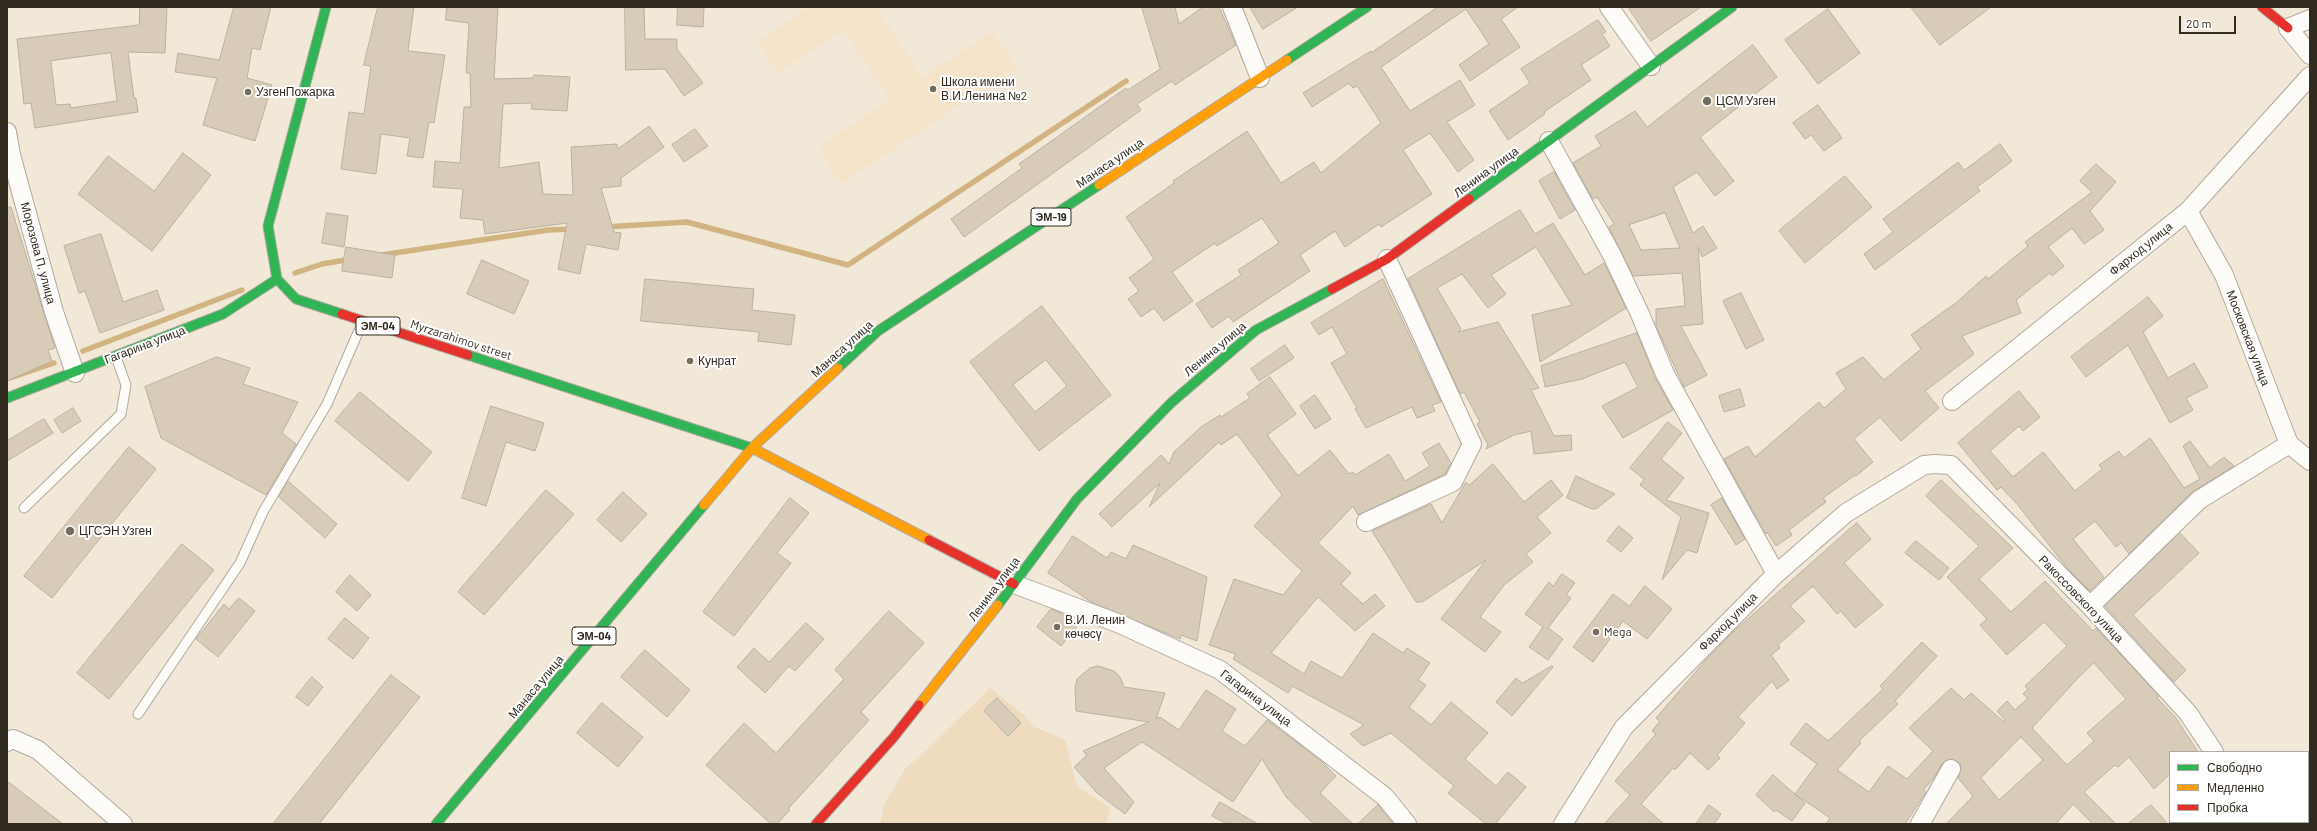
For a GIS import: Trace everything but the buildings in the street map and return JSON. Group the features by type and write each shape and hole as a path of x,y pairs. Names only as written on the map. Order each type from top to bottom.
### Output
{"main road":[{"path":"277,279 268,226 326,7"},
{"name":"Манаса улица","path":"436,824 752,448 878,331 1367,7"},
{"name":"Ленина улица","path":"816,824 893,738 1014,584 1077,498 1172,402 1256,330 1387,259 1732,7"},
{"path":"2262,7 2288,28"},
{"name":"Myrzarahimov street","path":"277,279 296,299 752,448 1014,584"},
{"name":"Гагарина улица","path":"7,398 75,373 223,314 277,279"}],"street":[{"path":"1232,7 1260,78"},
{"path":"1609,7 1651,66"},
{"path":"2310,19 2288,28 2310,55"},
{"name":"Фарход улица","path":"1952,401 2188,211 2310,76"},
{"name":"Морозова П. улица","path":"7,132 11,155 54,312 75,373"},
{"path":"1550,141 1612,255 1640,314 1665,374 1776,574"},
{"name":"Московская улица","path":"2188,211 2224,275 2289,444 2310,462"},
{"path":"1366,522 1453,482 1472,444 1387,259"},
{"path":"2090,606 2199,500 2289,444"},
{"name":"Фарход улица","path":"1563,824 1624,727 1776,574 1846,513 1924,465 1935,464"},
{"name":"Ракоссовского улица","path":"1935,464 1951,465 2090,606 2188,713 2213,751"},
{"name":"Гагарина улица","path":"1014,584 1120,624 1220,670 1385,797 1407,824"},
{"path":"7,742 13,739 38,750 123,824"},
{"path":"1920,824 1951,769"}],"lane":[{"path":"138,714 240,563 263,512 327,404 363,321"},
{"path":"24,508 121,414 126,386 116,357"}],"shaded area":[{"name":"Школа имени В.И.Ленина №2","path":"809,7 879,7 877,8 923,77 993,31 1017,67 841,184 817,148 889,100 843,30 778,73 757,42"},
{"path":"990,688 1025,716 1035,727 1065,740 1077,786 1110,808 1106,824 880,824 884,805 905,769 928,749"}],"waterway":[{"path":"605,227 687,222 848,265 1126,81"},
{"path":"381,255 548,230 573,229"},
{"path":"295,273 322,264 351,259"},
{"path":"83,351 242,290"},
{"path":"7,379 54,363"}],"traffic: fast":[{"path":"326,7 268,226 277,279 296,299 342,314"},
{"path":"1287,60 1367,7"},
{"path":"1469,199 1732,7"},
{"path":"838,368 878,331 1099,185"},
{"path":"7,398 223,314 277,279"},
{"path":"998,605 1077,499 1172,402 1256,330 1332,289"},
{"path":"468,355 752,448"},
{"path":"436,824 704,505"}],"traffic: slow":[{"path":"1099,185 1287,60"},
{"path":"704,505 752,448 838,368"},
{"path":"752,448 929,540"},
{"path":"919,705 998,605"}],"traffic: jam":[{"path":"2262,7 2288,28"},
{"path":"1332,289 1387,259 1469,199"},
{"path":"342,314 468,355"},
{"path":"929,540 1014,584"},
{"path":"816,824 893,738 919,705"}],"place":[{"name":"Школа имени В.И.Ленина №2","path":"933,89"},
{"name":"УзгенПожарка","path":"248,92"},
{"name":"ЦСМ Узген","path":"1707,101"},
{"name":"Кунрат","path":"690,361"},
{"name":"ЦГСЭН Узген","path":"70,531"},
{"name":"В.И. Ленин көчөсү","path":"1057,627"},
{"name":"Mega","path":"1596,632"}]}
